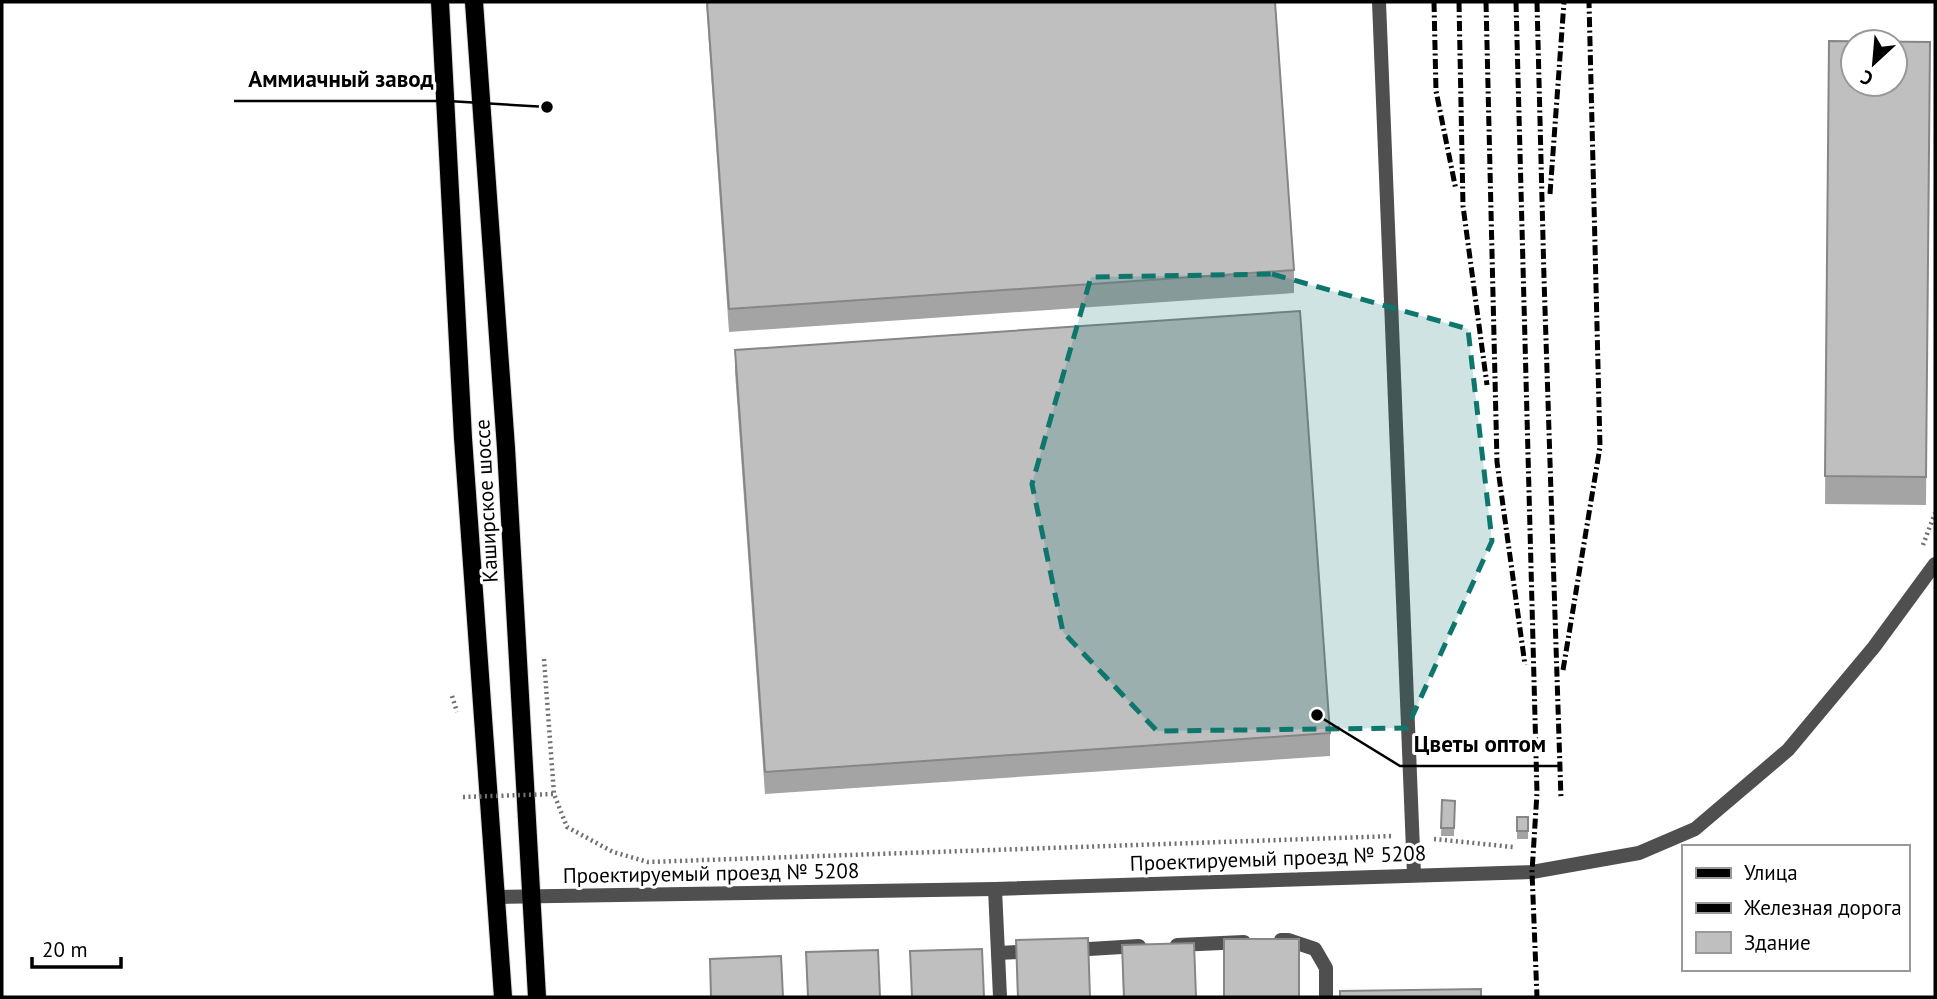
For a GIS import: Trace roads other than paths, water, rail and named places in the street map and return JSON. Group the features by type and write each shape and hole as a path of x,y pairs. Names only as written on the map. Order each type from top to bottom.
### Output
{"main road":[{"name":"Каширское шоссе","path":"440,2 462,424 503,997"},
{"name":"Каширское шоссе","path":"474,2 507,461 537,997"}],"street":[{"path":"1379,2 1414,875"},
{"name":"Проектируемый проезд № 5208","path":"495,897 995,888 1532,872 1639,853 1695,829 1788,750 1874,647 1935,564"},
{"path":"995,888 1000,997"},
{"path":"998,953 1288,940 1315,949 1326,968 1326,997"}],"railway":[{"path":"1434,2 1436,91 1456,190"},
{"path":"1459,2 1463,206 1487,385"},
{"path":"1486,2 1497,462 1525,665"},
{"path":"1516,2 1537,793 1532,872 1537,997"},
{"path":"1537,2 1561,799"},
{"path":"1550,194 1564,2"},
{"path":"1563,670 1600,447 1589,2"}],"place":[{"name":"Аммиачный завод","path":"547,107"},
{"name":"Цветы оптом","path":"1317,715"}]}
